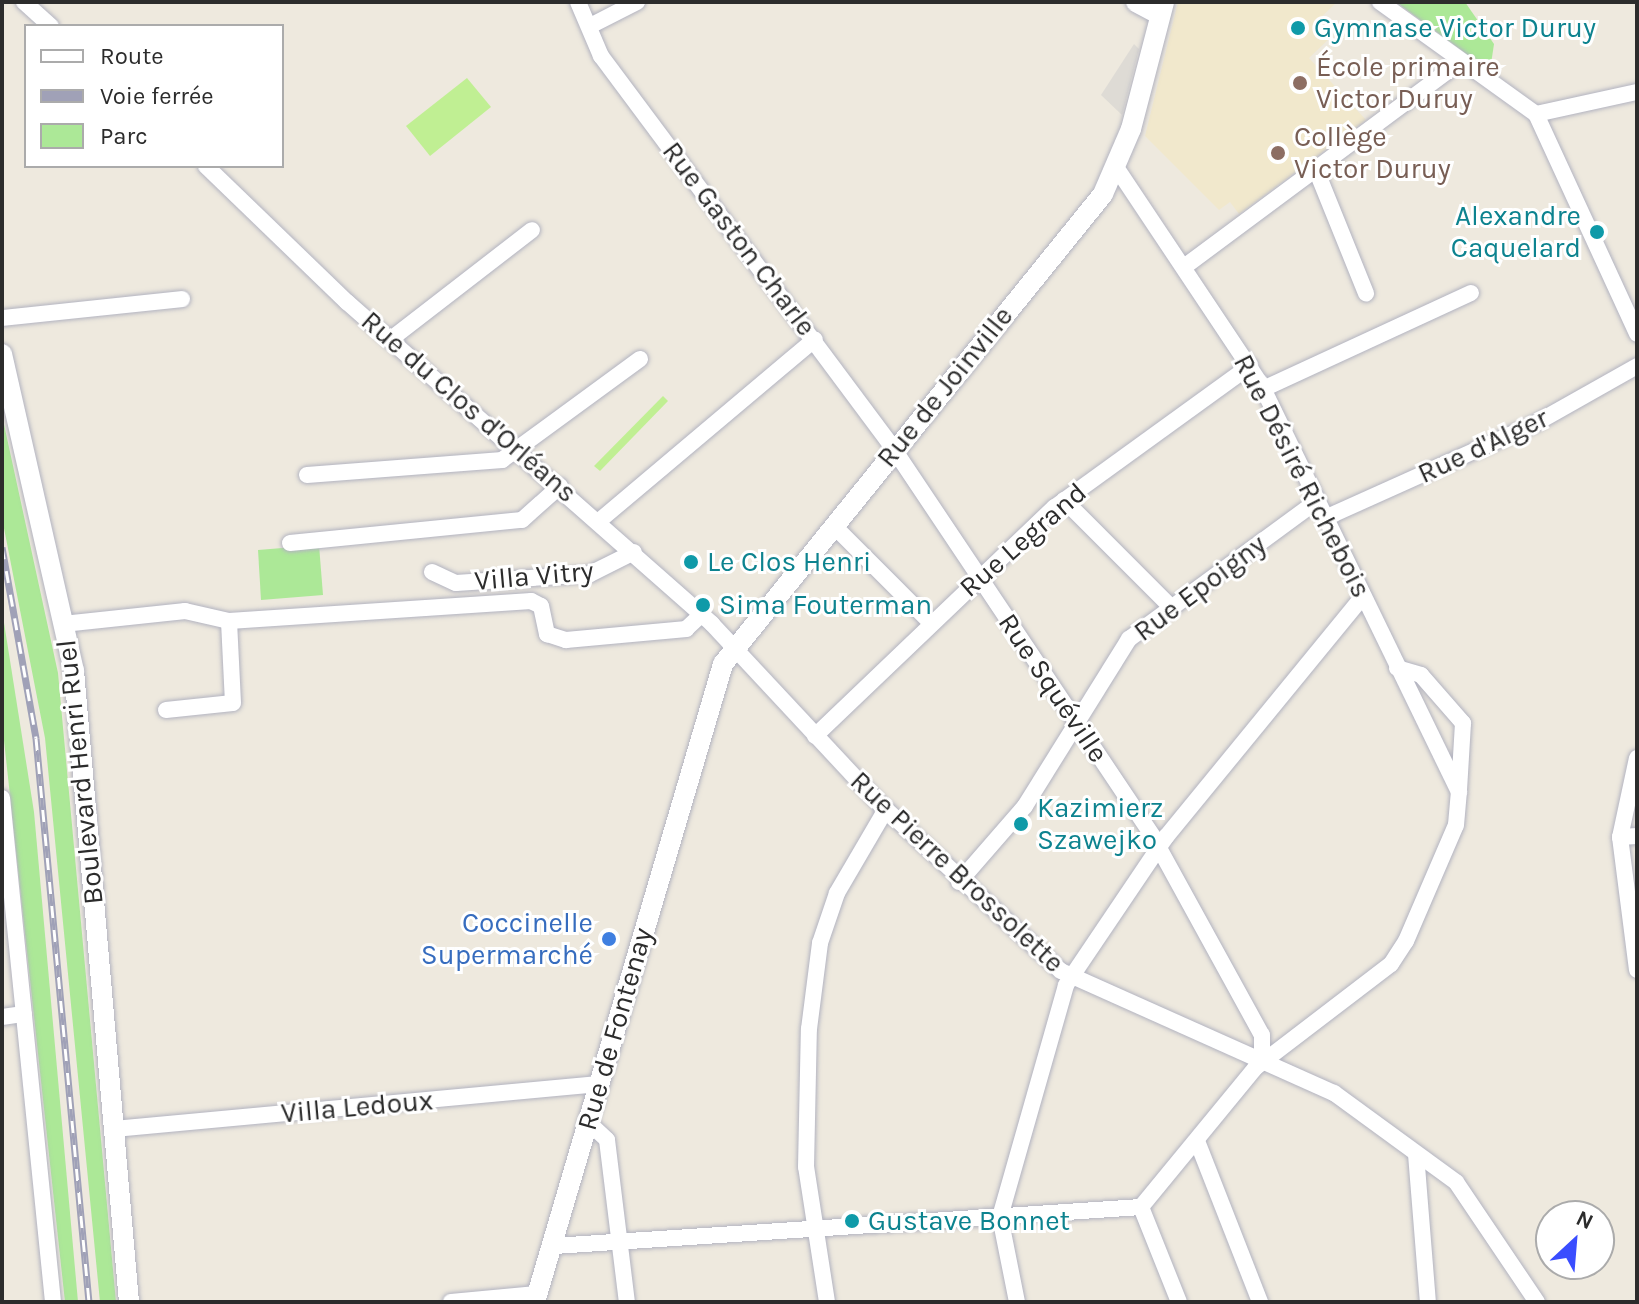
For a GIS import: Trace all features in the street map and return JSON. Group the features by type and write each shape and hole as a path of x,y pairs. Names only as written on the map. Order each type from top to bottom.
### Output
{"street":[{"path":"24,2 49,24"},
{"name":"Rue Gaston Charle","path":"578,2 601,56 815,339 894,449"},
{"path":"590,26 637,2"},
{"path":"1136,2 1162,8"},
{"path":"1380,2 1536,114 1637,334"},
{"name":"Rue de Joinville","path":"695,757 734,648 835,527 1118,170 1162,8"},
{"path":"1184,267 1317,172 1460,62"},
{"path":"1536,114 1637,92"},
{"name":"Rue du Clos d'Orléans","path":"208,168 391,339 702,614 734,648"},
{"name":"Rue Désiré Richebois","path":"1118,170 1263,389 1459,792"},
{"path":"1317,172 1366,293"},
{"path":"391,339 532,230"},
{"path":"1263,389 1471,293"},
{"path":"2,318 182,299"},
{"path":"599,521 815,339"},
{"name":"Boulevard Henri Ruel","path":"2,354 63,624 84,758 129,1302"},
{"path":"307,475 502,460 521,451 640,359"},
{"name":"Rue Legrand","path":"815,736 978,577 1064,500 1250,366"},
{"name":"Rue d'Alger","path":"1325,518 1536,423 1637,366"},
{"name":"Rue Squéville","path":"894,449 1159,849 1262,1035 1262,1061"},
{"path":"290,543 522,520 560,486"},
{"path":"1064,500 1170,606"},
{"name":"Rue Epoigny","path":"959,882 1025,806 1129,639 1317,501"},
{"path":"835,527 931,623"},
{"name":"Villa Vitry","path":"432,572 456,583 590,574 634,552"},
{"path":"1017,1302 1000,1217 1035,1076 1071,977 1159,849 1363,596"},
{"path":"63,624 185,611 229,621 531,601 541,606 547,634 566,640 686,629 702,614"},
{"path":"166,710 233,703 229,621"},
{"name":"Rue Pierre Brossolette","path":"734,648 815,736 959,882 1071,977 1334,1093 1456,1182 1537,1302"},
{"path":"554,1246 619,1247 814,1229 1141,1207 1262,1061 1391,964 1456,825 1463,723 1421,675 1397,668"},
{"name":"Rue de Fontenay","path":"536,1298 554,1246 695,757"},
{"path":"1637,758 1628,836 1631,940 1637,970"},
{"path":"2,798 53,1302"},
{"path":"827,1302 806,1167 808,1059 820,943 837,893 886,809"},
{"path":"2,1017 24,1014"},
{"name":"Villa Ledoux","path":"114,1129 599,1084"},
{"path":"588,1122 607,1140 627,1302"},
{"path":"1197,1141 1260,1302"},
{"path":"1416,1154 1428,1302"},
{"path":"1141,1207 1179,1302"},
{"path":"451,1302 536,1298"}],"shaded area":[{"path":"1178,2 1337,2 1317,21 1331,37 1309,58 1366,120 1239,214 1230,202 1219,210 1145,136"},
{"path":"1134,44 1139,49 1122,115 1101,95"}],"green space":[{"path":"1396,2 1465,2 1494,44 1491,64 1487,69"},
{"path":"467,78 491,107 430,156 406,126"},
{"path":"663,396 668,401 600,471 594,466"},
{"path":"2,415 58,673 116,1302 100,1302 45,738 2,518"},
{"path":"319,545 323,595 261,600 258,550"},
{"path":"2,610 34,812 78,1302 65,1302 2,722"}],"railway":[{"path":"2,547 36,738 89,1302"}],"place":[{"name":"Gymnase Victor Duruy","path":"1298,28"},
{"name":"École primaire Victor Duruy","path":"1300,83"},
{"name":"Collège Victor Duruy","path":"1278,153"},
{"name":"Alexandre Caquelard","path":"1597,232"},
{"name":"Le Clos Henri","path":"691,562"},
{"name":"Sima Fouterman","path":"703,605"},
{"name":"Kazimierz Szawejko","path":"1021,824"},
{"name":"Coccinelle Supermarché","path":"609,939"},
{"name":"Gustave Bonnet","path":"852,1221"}]}
